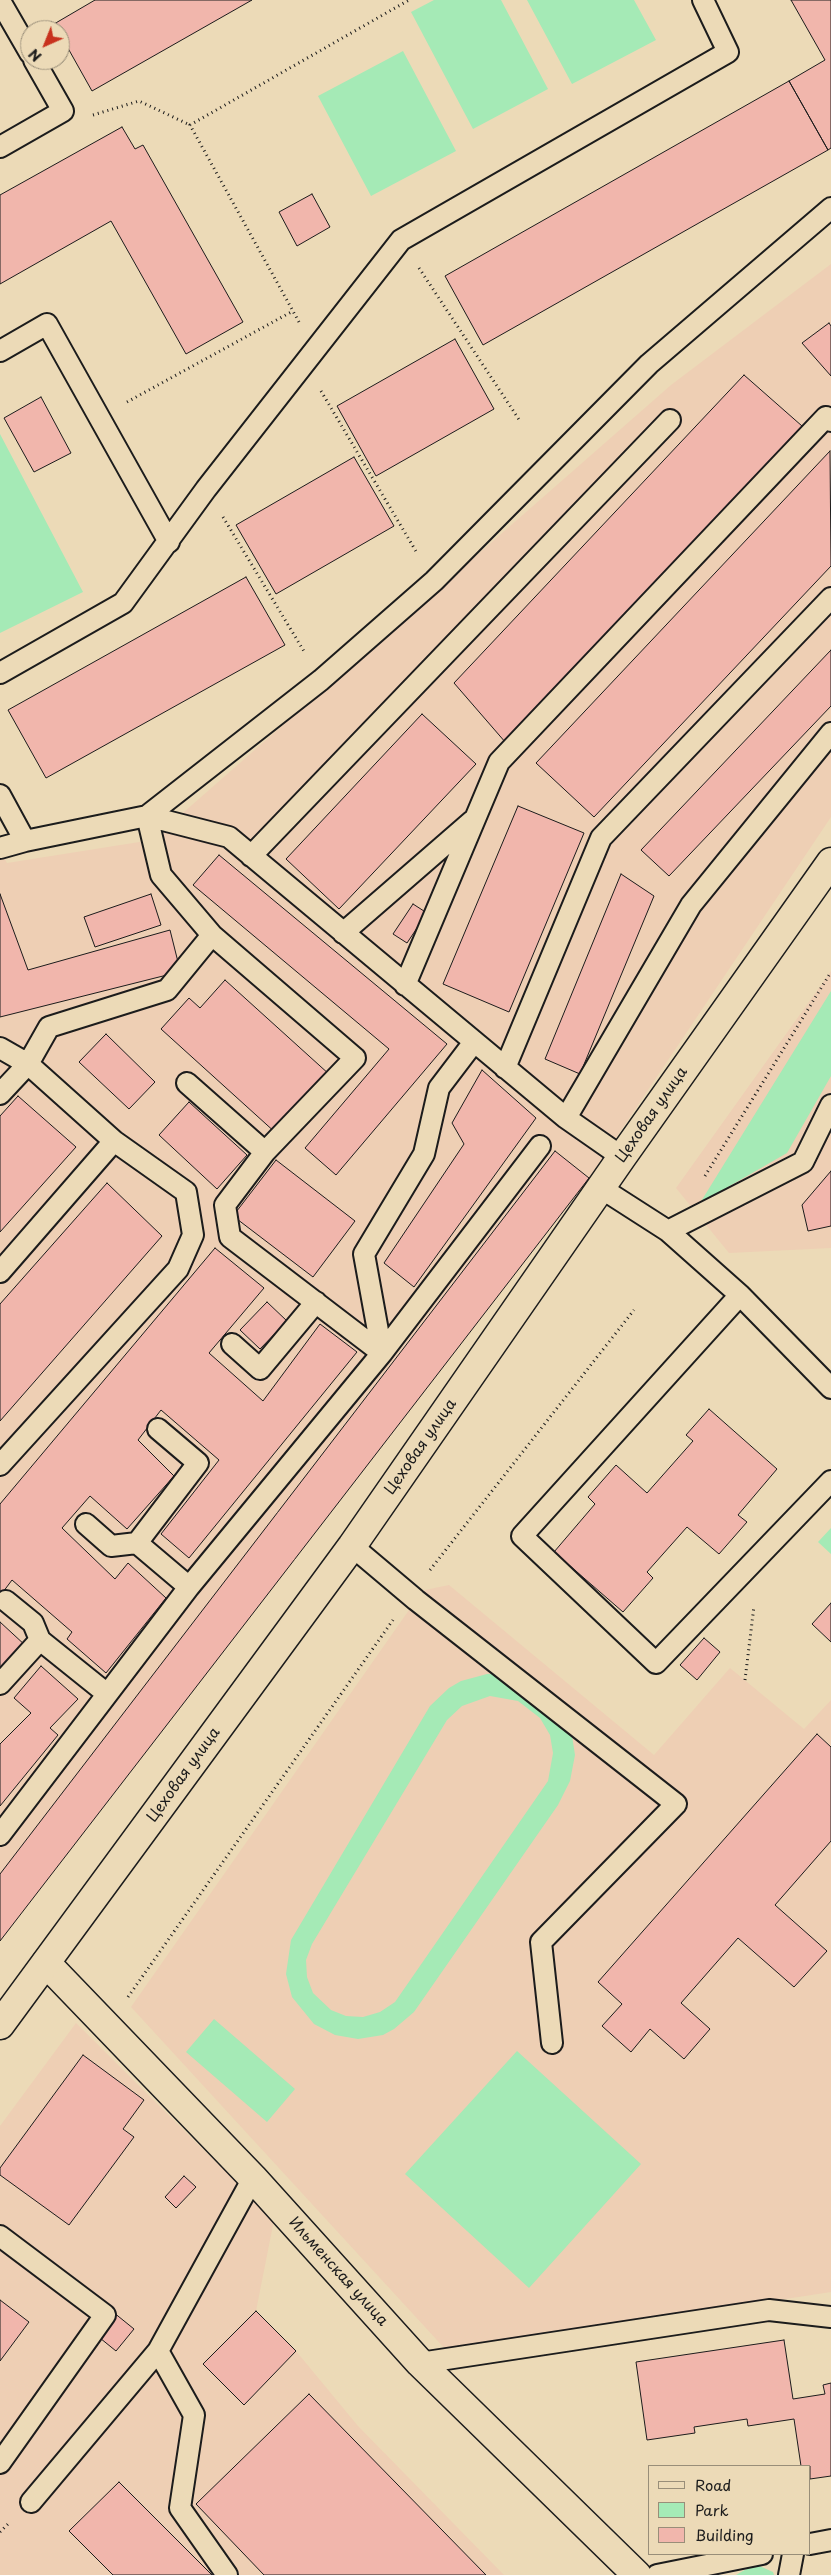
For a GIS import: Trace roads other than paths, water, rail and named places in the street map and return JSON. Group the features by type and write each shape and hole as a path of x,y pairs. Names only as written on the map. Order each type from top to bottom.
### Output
{"main road":[{"name":"Цеховая улица","path":"0,2025 352,1546 622,1157 831,862"},
{"name":"Ильменская улица","path":"46,1963 253,2178 420,2363 637,2575"}],"lane":[{"path":"0,673 123,603 206,489 401,240 728,52 703,0"},
{"path":"1,1 20,35"},
{"path":"0,147 63,111 40,70"},
{"path":"147,816 321,680 434,581 649,364 831,208"},
{"path":"0,350 47,324 169,542"},
{"path":"405,985 499,762 826,417 831,421"},
{"path":"252,856 670,420"},
{"path":"506,1068 601,838 831,598"},
{"path":"566,1118 691,905 831,733"},
{"path":"0,795 25,841"},
{"path":"147,816 161,875 212,935 355,1058 265,1152 225,1205 230,1237 382,1353"},
{"path":"0,848 25,841 147,816 228,837 566,1118 622,1157"},
{"path":"344,933 476,818"},
{"path":"0,1094 28,1064 49,1027 167,990 212,935"},
{"path":"382,1353 364,1254 424,1154 439,1088 474,1042"},
{"path":"0,1048 28,1064 114,1141 186,1192 193,1234 178,1268 0,1465"},
{"path":"187,1083 265,1152"},
{"path":"668,1231 803,1162 831,1105"},
{"path":"0,1272 114,1141"},
{"path":"0,1835 106,1693 189,1587 382,1353 540,1146"},
{"path":"601,1188 668,1231 740,1295 831,1388"},
{"path":"740,1295 522,1536 656,1663 761,1556 831,1481"},
{"path":"232,1344 260,1369 316,1302"},
{"path":"86,1524 111,1546 137,1543 198,1463 158,1429"},
{"path":"137,1543 189,1587"},
{"path":"352,1546 410,1595 676,1804 541,1942 552,2043"},
{"path":"6,1601 33,1623 40,1640 106,1693"},
{"path":"0,1684 40,1640"},
{"path":"31,2502 158,2351 253,2178"},
{"path":"0,2236 105,2315 0,2463"},
{"path":"420,2363 769,2310 831,2317"},
{"path":"158,2351 194,2415 180,2508 227,2575"},
{"path":"811,2544 831,2540"},
{"path":"657,2575 757,2555"},
{"path":"789,2575 793,2555"}]}
